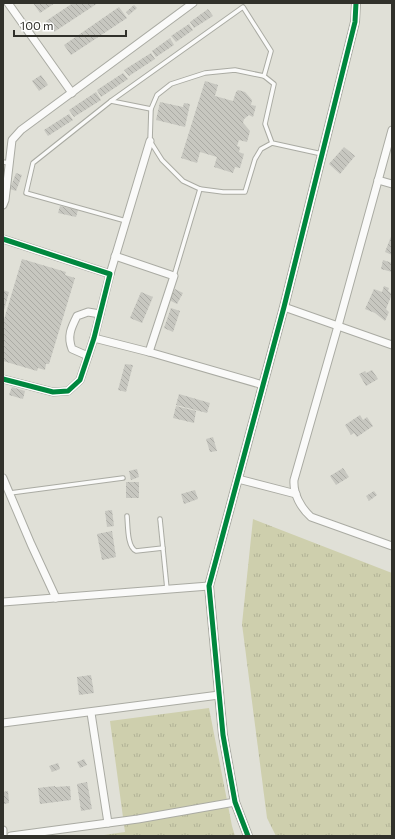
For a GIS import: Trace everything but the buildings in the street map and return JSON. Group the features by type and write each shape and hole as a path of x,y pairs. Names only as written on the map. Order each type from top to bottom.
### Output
{"street":[{"path":"8,3 72,93"},
{"path":"3,205 5,200 6,162 12,140 21,130 193,3"},
{"path":"248,836 235,802 223,735 209,586 284,307 355,22 356,3"},
{"path":"392,130 294,480 296,494 304,510 311,517 392,546"},
{"path":"3,379 53,392 68,391 80,380 94,338 115,256 150,141"},
{"path":"378,180 392,184"},
{"path":"3,241 110,274"},
{"path":"115,256 174,276 149,352"},
{"path":"284,307 392,345"},
{"path":"88,356 72,349 68,340 77,316 88,312 100,314"},
{"path":"94,338 263,384"},
{"path":"3,478 56,598"},
{"path":"238,480 296,494"},
{"path":"3,602 209,586"},
{"path":"3,723 219,695"},
{"path":"92,712 108,823"},
{"path":"11,836 108,823 235,802"},
{"path":"3,830 3,836"}],"lane":[{"path":"126,221 26,193 33,163 111,101 243,7 271,51 264,76"},
{"path":"272,143 265,124 274,84 264,76 235,70 205,73 171,84 157,96 151,109 150,141 162,160 183,181 200,189 223,192 245,192 255,159 261,149 272,143 322,154"},
{"path":"111,101 151,109"},
{"path":"174,276 200,189"},
{"path":"10,493 123,478"},
{"path":"127,516 130,545 133,550 163,548"},
{"path":"160,519 166,589"}],"green space":[{"path":"253,519 392,573 392,836 276,836 267,818 242,624"},
{"path":"209,708 235,836 97,836 125,832 110,721"}],"cycle path":[{"path":"248,836 235,802 223,735 209,586 284,307 355,22 356,3"},
{"path":"3,239 110,274 94,338 80,380 68,391 53,392 3,379"}]}
